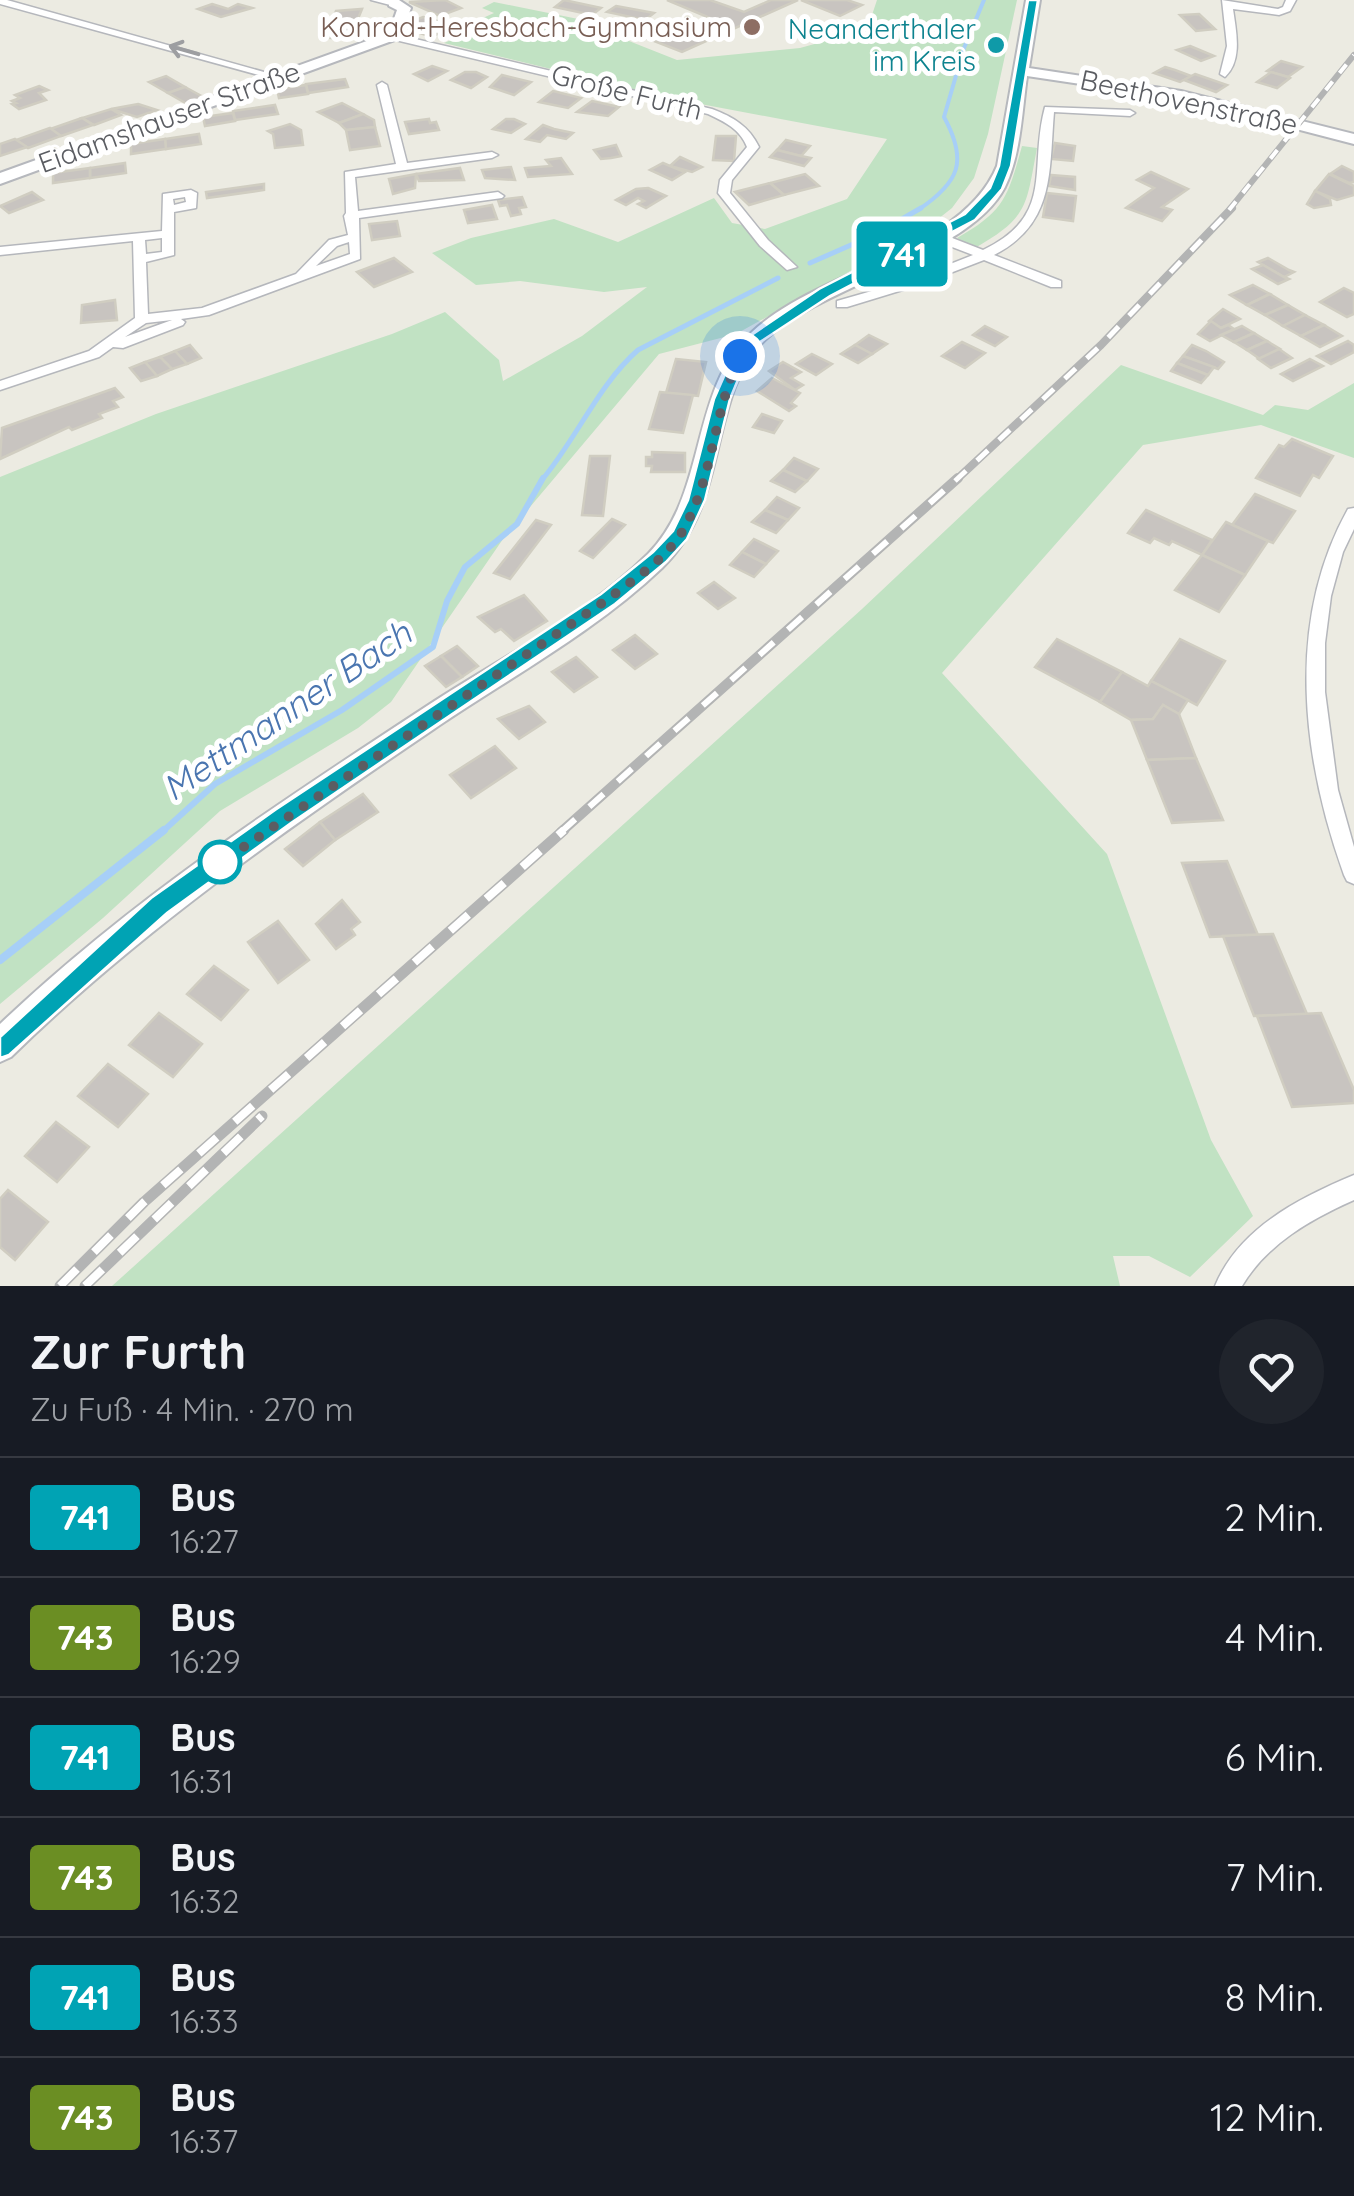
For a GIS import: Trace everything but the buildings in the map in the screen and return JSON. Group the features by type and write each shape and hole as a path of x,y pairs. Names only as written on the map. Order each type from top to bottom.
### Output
{"main road":[{"path":"0,1046 159,906 283,816 638,576 681,534 707,468 730,377 755,339 824,292 938,237 970,217 996,189 1005,166 1033,0"},
{"path":"350,51 373,32 382,7 395,2 404,8 394,35"},
{"name":"Eidamshauser Straße","path":"0,179 394,35"},
{"name":"Beethovenstraße","path":"1022,71 1181,95 1354,139"}],"street":[{"path":"376,0 395,2"},
{"path":"1226,74 1231,64 1234,28 1227,3 1276,12 1285,10 1291,0"},
{"path":"0,1 278,78"},
{"path":"373,32 394,35"},
{"name":"Große Furth","path":"394,35 712,112 733,122 746,132 752,147 726,180 724,193 764,243 791,267"},
{"path":"382,86 402,167"},
{"path":"842,304 960,268 1011,239 1031,219 1037,203 1049,109 1130,112"},
{"path":"0,386 356,256 349,174 492,155"},
{"path":"350,216 498,196"},
{"path":"140,259 168,255 168,208"},
{"path":"0,252 168,234"},
{"path":"139,237 142,318"},
{"path":"938,237 1056,284"},
{"path":"94,354 142,318 204,312"},
{"path":"1354,513 1328,576 1316,626 1317,696 1328,786 1354,874"},
{"path":"1228,1286 1241,1261 1285,1222 1354,1187"}],"green space":[{"path":"877,0 1017,0 988,134 974,178 952,208 923,231 736,334 659,354 503,539 391,702 358,728 220,811 103,918 0,1004 0,477 156,414 392,334 445,312 499,360 503,381 582,336 647,287 604,292 520,281 476,285 432,253 471,238 554,219 618,242 714,198 732,223 765,229 847,199 887,139 674,99 444,43 475,30 465,26 494,13 482,8 494,2 588,21 586,24 677,60 800,48 847,35 871,18"},
{"path":"1022,146 1037,148 1027,197 1015,218 975,248 957,238 985,219 1002,201"},
{"path":"1121,365 1263,415 1275,405 1308,410 1354,383 1354,458 1261,425 1143,445 942,673 1107,854 1211,1140 1253,1216 1190,1277 1149,1256 1113,1256 1120,1286 112,1286 862,609"}],"waterway":[{"name":"Mettmanner Bach","path":"920,209 943,190 956,170 956,146 944,117 964,48 984,0"},
{"name":"Mettmanner Bach","path":"810,263 876,234 920,209"},
{"name":"Mettmanner Bach","path":"542,479 611,379 638,350 778,278"},
{"name":"Mettmanner Bach","path":"162,832 215,784 342,710 433,647 447,601 465,567 517,524 542,479"},
{"name":"Mettmanner Bach","path":"0,960 164,830"}],"railway":[{"path":"1229,210 1354,55"},
{"path":"955,481 1101,345 1232,208"},
{"path":"561,832 958,478"},
{"path":"60,1286 144,1202 564,830"},
{"path":"85,1286 262,1116"}],"bus line":[{"name":"741","path":"0,1046 159,906 283,816 608,599 660,557 681,534 697,500 722,399 740,356 755,339 824,292 938,237 970,217 996,189 1005,166 1033,0"}],"place":[{"name":"Konrad-Heresbach-Gymnasium","path":"752,27"},
{"name":"Neanderthaler im Kreis","path":"996,45"}],"route":[{"path":"220,862 210,870 283,816 608,599 660,557 681,534 697,500 722,399 740,356"}]}
